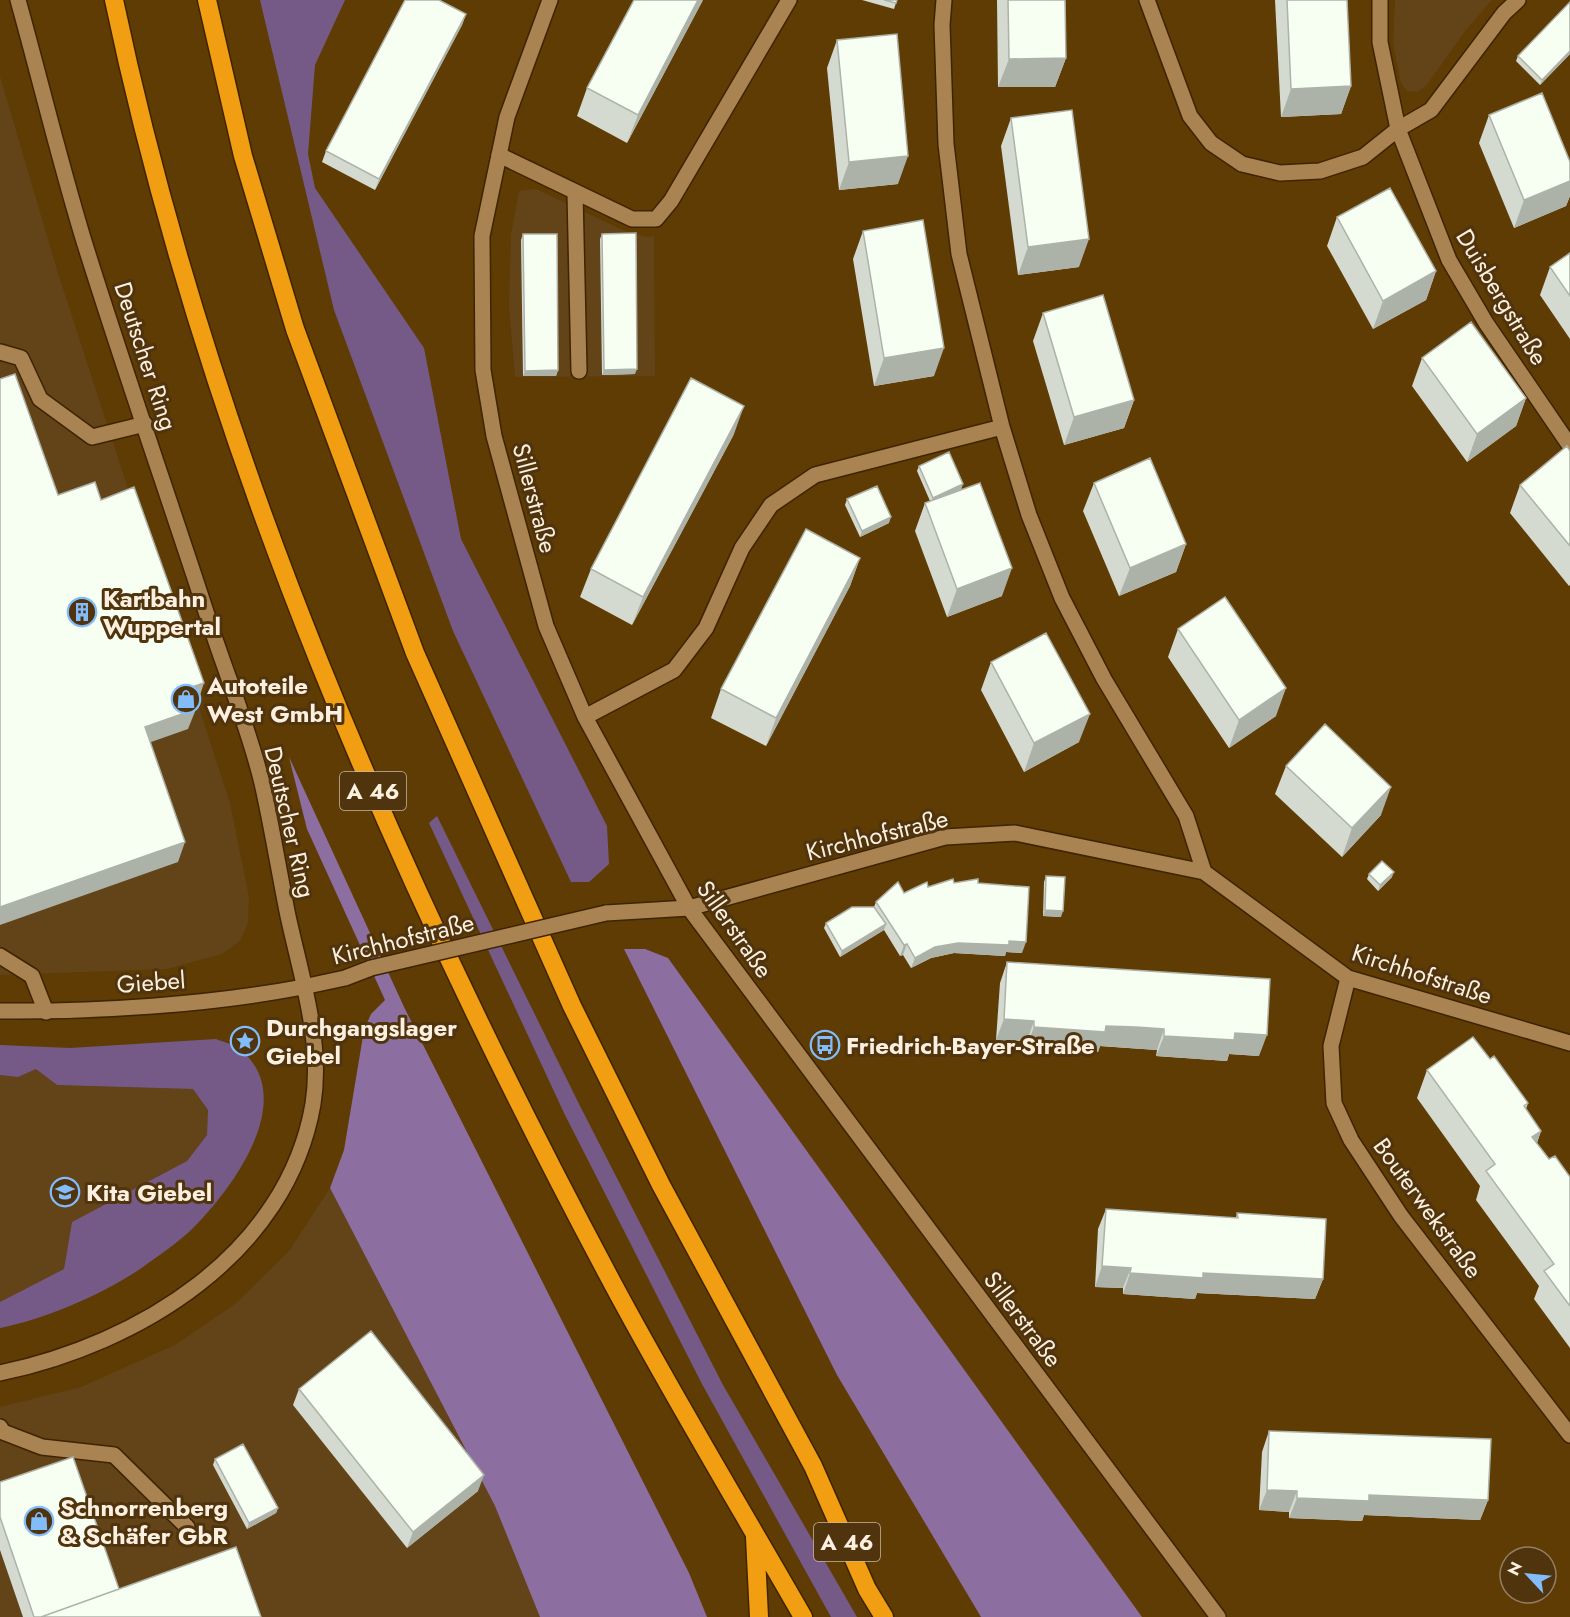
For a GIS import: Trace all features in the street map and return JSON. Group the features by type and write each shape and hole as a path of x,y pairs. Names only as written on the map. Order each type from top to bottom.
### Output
{"highway":[{"name":"A 46","path":"114,0 160,188 250,482 299,613 374,792 476,1018 615,1288 803,1617"},
{"name":"A 46","path":"207,0 243,156 295,329 415,653 578,1016 661,1185 813,1466 867,1589 884,1617"},
{"path":"755,1533 759,1617"}],"street":[{"name":"Deutscher Ring","path":"0,1373 91,1344 156,1314 190,1291 227,1260 260,1226 292,1173 313,1104 316,1069 303,987 261,780 83,237 18,0"},
{"name":"Sillerstraße","path":"550,0 507,117 482,236 483,370 494,436 546,626 585,717 689,908 1218,1617"},
{"path":"499,155 632,219 656,219 671,201 789,0"},
{"path":"944,0 942,25 946,144 959,254 1002,427 1029,515 1062,598 1104,679 1186,816 1204,872"},
{"path":"1147,0 1190,116 1211,143 1242,164 1280,172 1320,171 1363,157 1398,129 1431,110 1504,13 1518,0"},
{"name":"Duisbergstraße","path":"1380,0 1380,42 1398,129 1449,260 1486,322 1570,446"},
{"path":"575,193 579,371"},
{"path":"0,352 21,358 40,399 92,437 145,424"},
{"path":"585,717 674,670 706,628 742,548 771,505 815,475 1002,427"},
{"name":"Kirchhofstraße","path":"303,987 345,978 371,968 606,913 689,908 945,837 1015,832 1204,872 1348,978 1570,1043"},
{"path":"0,956 32,976 46,1012"},
{"name":"Bouterwekstraße","path":"1348,978 1332,1046 1334,1102 1351,1140 1401,1216 1570,1435"},
{"name":"Giebel","path":"0,1011 46,1012 249,997 303,987"},
{"path":"0,1427 3,1432 42,1447 114,1455 187,1527"}],"shaded area":[{"path":"260,0 345,0 315,65 308,154 315,188 424,348 461,539 607,826 609,864 589,882 571,882 453,631 334,310"},
{"path":"1395,0 1492,0 1466,30 1426,86 1417,92 1407,91 1401,83 1393,43"},
{"path":"0,76 57,270 230,803 249,897 248,923 240,941 222,954 167,969 0,975"},
{"path":"536,189 627,232 647,237 654,236 655,376 515,377 509,305 511,234 519,191"},
{"path":"289,757 405,1009 689,1573 707,1617 540,1617 495,1506 330,1188 344,1150 364,1030 371,1014 385,1000 307,829"},
{"path":"437,816 579,1104 723,1385 857,1617 831,1617 702,1384 565,1115 429,823"},
{"path":"624,949 645,949 668,958 1142,1617 981,1617 837,1375"},
{"path":"216,1039 241,1050 257,1071 264,1094 261,1119 253,1145 223,1193 185,1236 128,1277 55,1312 0,1328 0,1302 64,1269 72,1222 187,1161 207,1135 208,1110 193,1089 57,1085 36,1069 18,1077 0,1075 0,1045 70,1048"},
{"name":"Kita Giebel","path":"36,1069 57,1085 193,1089 208,1110 207,1135 187,1161 72,1222 64,1269 0,1302 0,1075 18,1077"},
{"path":"330,1188 495,1506 540,1617 0,1617 0,1407 81,1387 175,1345 235,1304 289,1251"}],"building":[{"path":"405,0 439,0 466,14 379,179 326,151"},
{"path":"634,0 698,0 638,115 587,88"},
{"path":"1008,0 1065,0 1066,58 1009,59"},
{"path":"1287,0 1347,0 1351,86 1291,89"},
{"path":"1570,2 1570,51 1542,80 1518,56"},
{"path":"897,34 908,156 849,162 837,40"},
{"path":"1542,93 1570,162 1570,181 1524,200 1489,115"},
{"path":"1072,110 1089,239 1028,247 1011,118"},
{"path":"1390,188 1436,271 1383,301 1337,217"},
{"path":"923,220 944,348 884,358 863,231"},
{"path":"636,233 637,369 604,370 602,234"},
{"path":"523,234 557,234 558,370 525,371"},
{"path":"1570,253 1570,296 1550,267"},
{"path":"1103,295 1134,400 1074,417 1043,313"},
{"path":"1471,322 1526,398 1477,434 1422,358"},
{"name":"Kartbahn Wuppertal","path":"15,374 58,495 95,482 101,500 134,487 204,683 186,689 196,709 145,727 185,842 0,907 0,379"},
{"path":"691,378 744,406 643,597 591,569"},
{"path":"1567,446 1570,451 1570,546 1520,485"},
{"path":"949,452 963,484 933,498 919,466"},
{"path":"1150,458 1186,544 1130,568 1094,483"},
{"path":"980,483 1012,568 957,589 925,503"},
{"path":"877,486 891,517 862,531 847,499"},
{"path":"806,529 860,558 776,718 721,689"},
{"path":"1225,597 1286,688 1239,720 1178,629"},
{"path":"1046,633 1090,714 1034,743 991,662"},
{"path":"1325,724 1391,787 1352,828 1286,766"},
{"path":"1382,861 1394,872 1380,885 1369,874"},
{"path":"1046,876 1065,877 1063,911 1045,910"},
{"path":"953,879 954,883 978,879 978,883 1029,887 1026,942 1009,941 1009,945 958,943 935,947 915,958 876,902 898,882 904,893 927,882 928,887"},
{"path":"852,907 874,907 886,924 842,951 826,923"},
{"path":"1007,962 1270,979 1267,1035 1235,1033 1234,1040 1164,1036 1164,1029 1106,1026 1105,1032 1034,1027 1034,1021 1004,1019"},
{"path":"1473,1037 1490,1059 1494,1056 1528,1103 1524,1106 1541,1131 1532,1137 1549,1159 1555,1156 1570,1177 1570,1306 1544,1271 1554,1264 1486,1171 1495,1164 1427,1070"},
{"path":"1106,1209 1238,1218 1237,1213 1326,1219 1323,1279 1203,1273 1203,1278 1130,1273 1131,1268 1102,1266"},
{"path":"371,1331 484,1475 413,1532 299,1389"},
{"path":"1269,1431 1491,1439 1488,1500 1369,1495 1369,1501 1297,1498 1297,1491 1267,1490"},
{"path":"243,1444 278,1508 249,1523 215,1459"},
{"path":"73,1457 119,1589 41,1617 34,1617 0,1517 0,1482"},
{"path":"236,1547 261,1617 41,1617"}],"place":[{"name":"Kartbahn Wuppertal","path":"82,612"},
{"name":"Autoteile West GmbH","path":"186,699"},
{"name":"Durchgangslager Giebel","path":"245,1041"},
{"name":"Friedrich-Bayer-Straße","path":"825,1045"},
{"name":"Kita Giebel","path":"65,1192"},
{"name":"Schnorrenberg & Schäfer GbR","path":"39,1521"}]}
